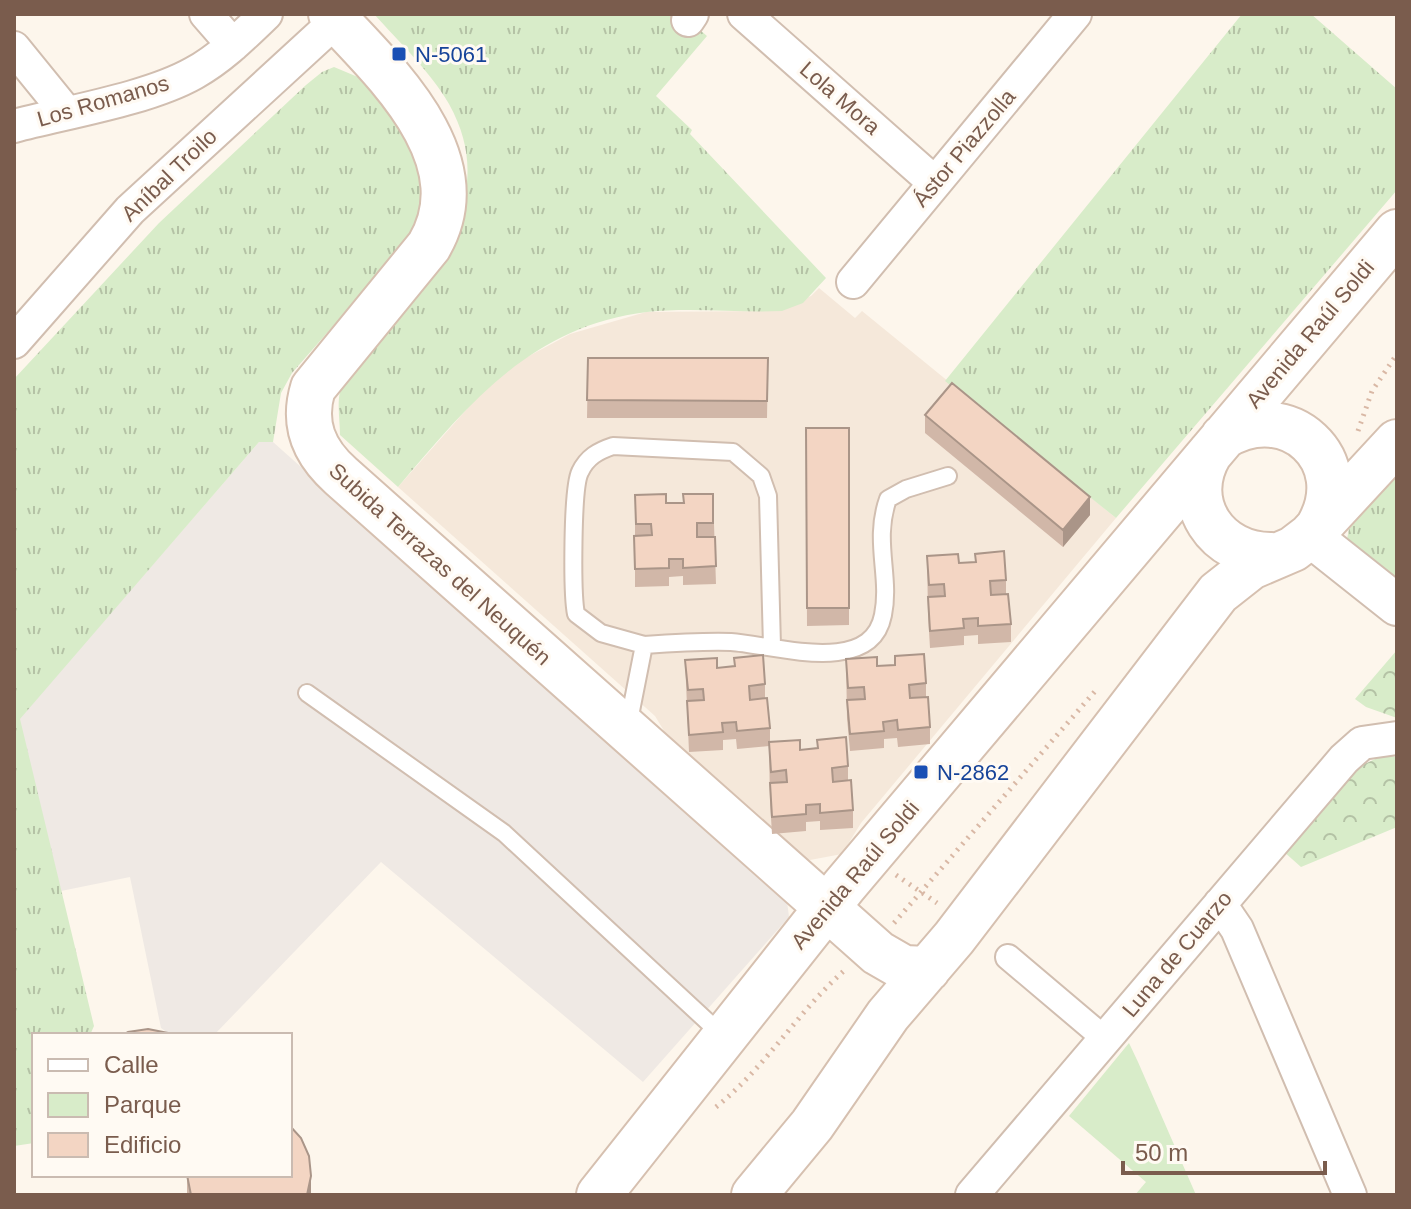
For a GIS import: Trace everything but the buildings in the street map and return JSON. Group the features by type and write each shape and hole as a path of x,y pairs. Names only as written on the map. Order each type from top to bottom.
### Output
{"main road":[{"name":"Subida Terrazas del Neuquén","path":"334,17 398,90 424,128 440,160 445,199 440,224 429,246 313,388 308,416 315,445 331,467 826,909 897,966 928,969"},
{"name":"Avenida Raúl Soldi","path":"599,1195 826,909 1397,232"},
{"name":"Avenida Raúl Soldi","path":"1270,424 1292,430 1311,443 1324,462 1330,484 1328,506 1300,539 1240,551 1221,539 1208,523 1200,503 1199,481 1217,444 1248,426 1270,424"},
{"path":"754,1195 812,1125 881,1023 928,969 1218,593 1239,575 1300,539 1377,438"}],"street":[{"path":"206,14 233,45"},
{"name":"Los Romanos","path":"14,126 190,75 233,45 266,14"},
{"name":"Lola Mora","path":"744,14 935,183"},
{"name":"Ástor Piazzolla","path":"853,282 1075,14"},
{"name":"Aníbal Troilo","path":"14,342 130,210 334,17"},
{"path":"14,48 66,112"},
{"path":"1300,539 1397,605"},
{"name":"Luna de Cuarzo","path":"972,1195 1352,750 1374,739 1397,738"},
{"path":"1220,904 1237,929 1350,1195"},
{"path":"1008,957 1105,1039"}],"lane":[{"path":"772,646 768,496 761,476 733,452 613,446 595,452 579,473 572,592 576,614 601,633 644,645 723,642 832,654 864,646 878,635 884,612 880,537 888,499 906,489 948,476"},
{"path":"626,731 644,645"},
{"path":"307,693 504,833 724,1037"}],"path":[{"path":"1377,438 1372,391 1397,354"},
{"path":"711,1111 771,1053 814,997 871,947 923,893 1103,682"}],"shaded area":[{"path":"819,288 855,318 862,311 1116,518 861,823 842,854 810,860 797,855 672,744 655,716 398,487 488,385 514,364 570,334 646,312 770,311 811,296"},
{"path":"259,442 273,442 787,901 789,917 643,1082 381,862 216,1033 168,1033 161,1028 130,877 61,891 19,719"}],"green space":[{"path":"374,14 682,14 707,36 656,96 692,130 690,134 826,278 803,303 782,311 647,312 606,320 569,334 536,352 477,399 398,487 340,435 340,392 352,370 440,254 455,226 464,198 468,169 463,137 449,104 424,68"},
{"path":"1242,14 1311,14 1397,89 1397,190 1116,518 945,381"},
{"path":"334,67 365,80 414,143 426,198 409,239 292,373 281,393 273,442 259,442 20,719 94,1026 91,1033 32,1033 32,1143 14,1146 14,379 159,223 322,72"},
{"path":"1397,471 1397,587 1347,539 1349,529"},
{"path":"1397,650 1397,718 1366,707 1355,699"},
{"path":"1384,755 1397,757 1397,827 1301,867 1283,851 1358,767"},
{"path":"1129,1043 1196,1195 1135,1195 1146,1182 1069,1116"}],"place":[{"name":"N-5061","path":"399,54"},
{"name":"N-2862","path":"921,772"}]}
